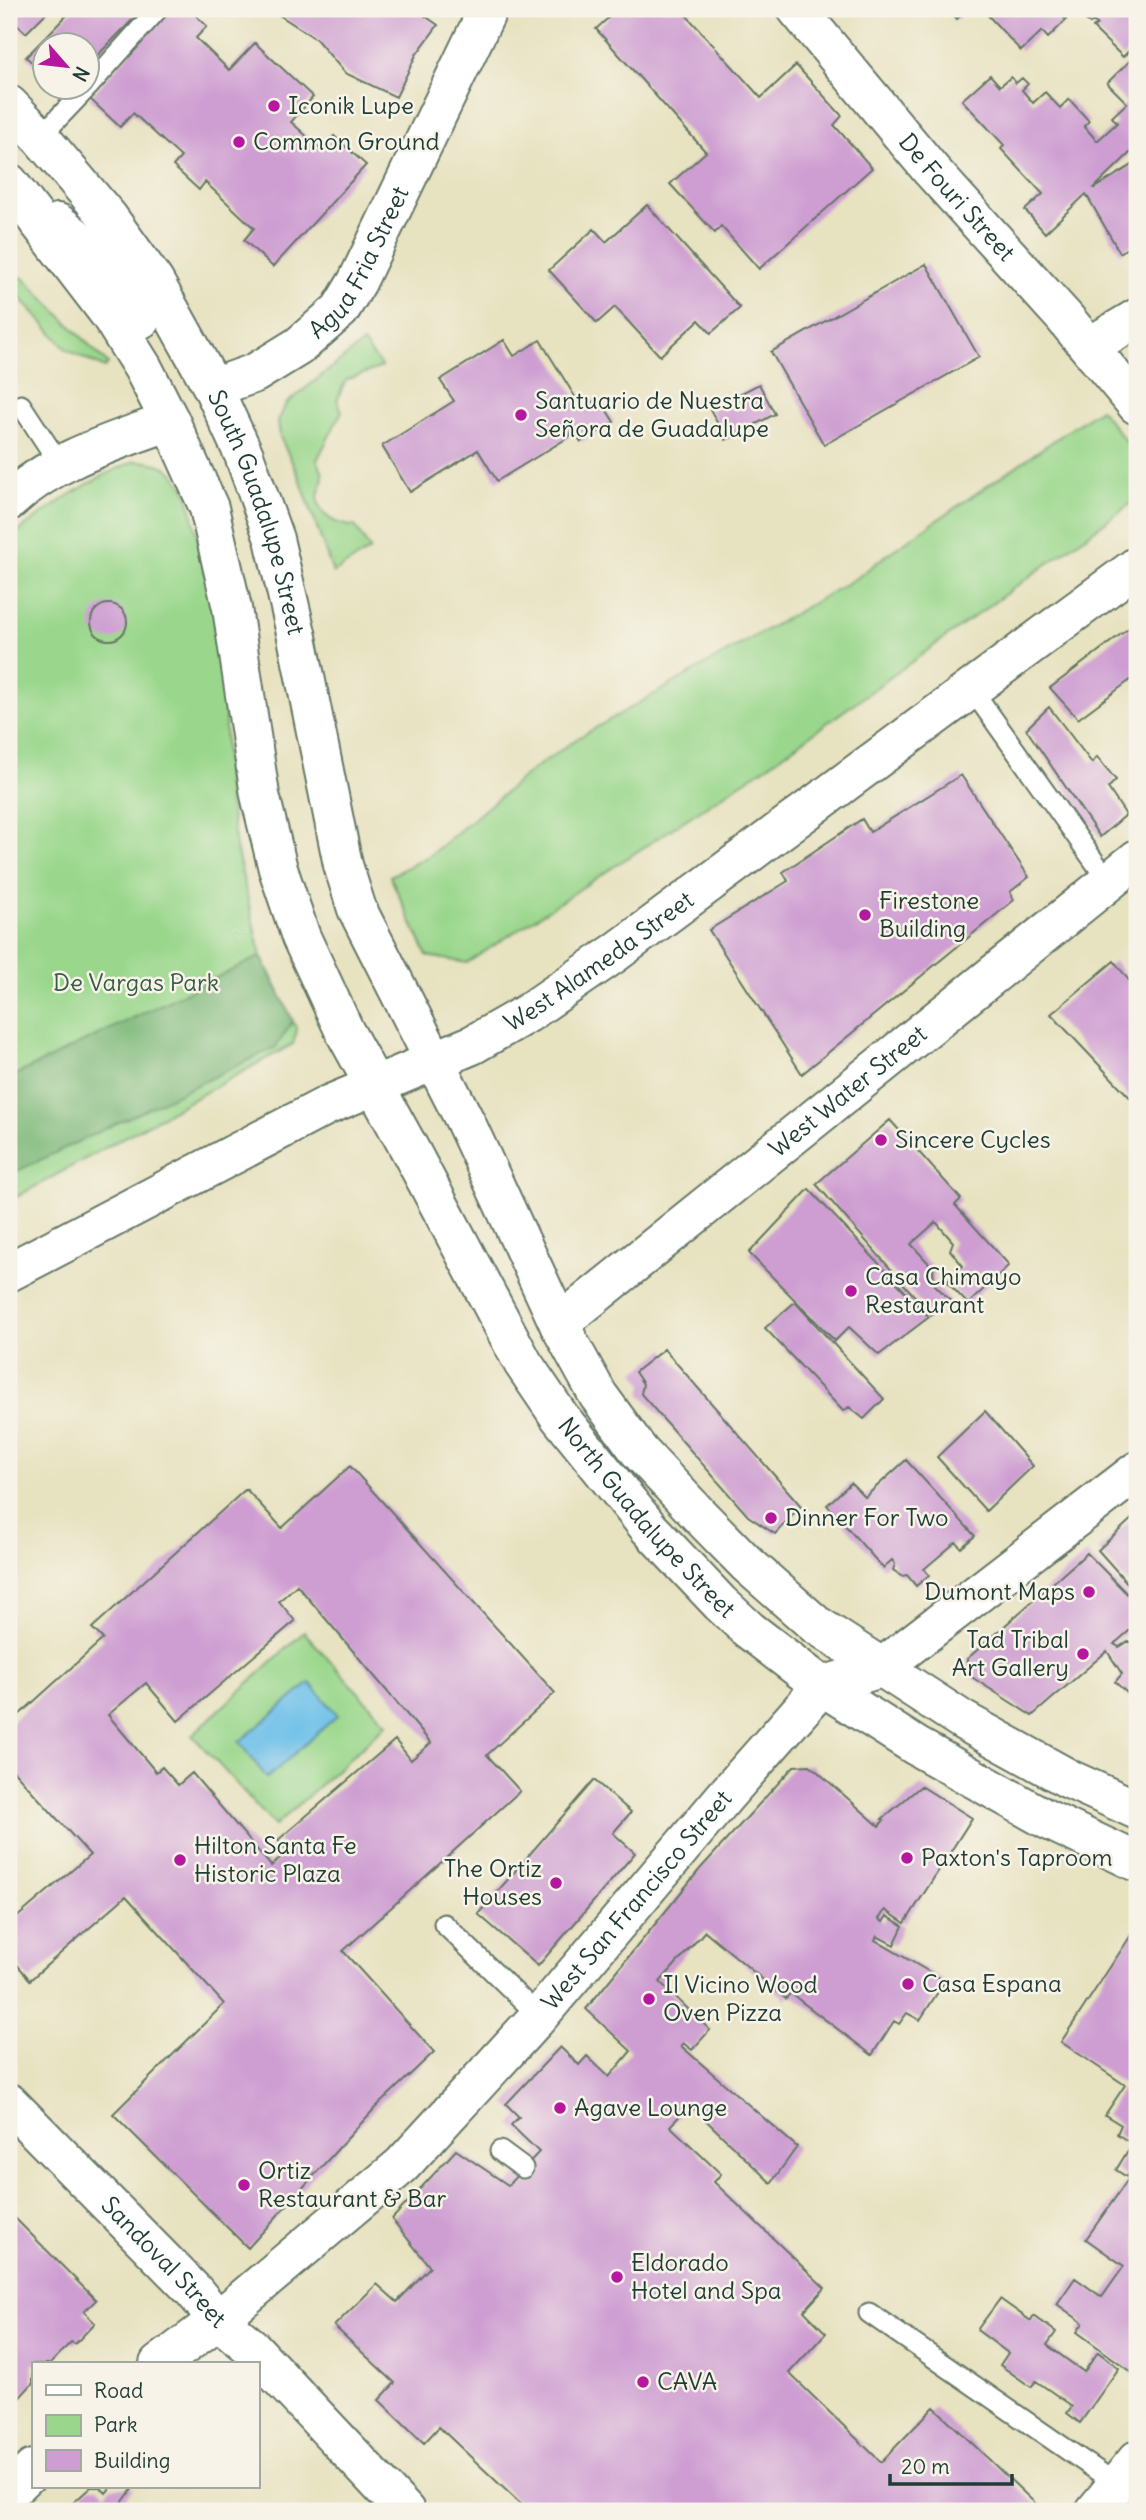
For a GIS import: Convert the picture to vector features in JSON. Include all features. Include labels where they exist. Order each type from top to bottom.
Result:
[{"type":"street","name":"Agua Fria Street","points":[[213,388],[255,373],[299,346],[340,310],[357,282],[488,9]]},
{"type":"street","name":"De Fouri Street","points":[[796,9],[931,170],[1090,346],[1129,395]]},
{"type":"street","name":"South Guadalupe Street","points":[[9,105],[108,216],[154,281],[213,388],[244,455],[274,539],[297,637],[343,865],[357,909],[389,974]]},
{"type":"street","name":"South Guadalupe Street","points":[[9,183],[110,315],[143,368],[209,508],[232,608],[260,796],[278,869],[300,937],[330,1004]]},
{"type":"street","points":[[9,183],[104,260],[181,384],[191,390],[213,388]]},
{"type":"street","points":[[1090,346],[1137,318]]},
{"type":"street","points":[[9,501],[18,492],[82,453],[170,421]]},
{"type":"street","name":"West Alameda Street","points":[[9,1272],[328,1105],[472,1045],[569,986],[1137,566]]},
{"type":"street","name":"West Water Street","points":[[559,1324],[1123,870]]},
{"type":"street","name":"North Guadalupe Street","points":[[389,974],[465,1121],[559,1324],[598,1395],[639,1451],[747,1564],[815,1624],[964,1721],[1057,1773],[1137,1810]]},
{"type":"street","name":"North Guadalupe Street","points":[[330,1004],[523,1363],[559,1416],[649,1528],[720,1603],[822,1686],[958,1770],[1046,1819],[1137,1862]]},
{"type":"street","points":[[822,1686],[881,1668],[1137,1471]]},
{"type":"street","name":"West San Francisco Street","points":[[162,2362],[218,2320],[402,2165],[539,2016],[822,1686]]},
{"type":"street","name":"Sandoval Street","points":[[9,2103],[193,2290],[218,2320],[251,2347],[405,2511]]},
{"type":"street","points":[[9,2492],[32,2470]]},
{"type":"lane","points":[[102,71],[158,9]]},
{"type":"lane","points":[[40,137],[73,102]]},
{"type":"lane","points":[[22,405],[61,466]]},
{"type":"lane","points":[[971,688],[1123,870]]},
{"type":"lane","points":[[444,1924],[539,2016]]},
{"type":"lane","points":[[500,2151],[523,2168]]},
{"type":"lane","points":[[869,2313],[1122,2488]]},
{"type":"green space","points":[[9,272],[25,279],[108,364],[105,368],[67,350],[9,285]]},
{"type":"green space","points":[[363,343],[382,367],[346,380],[337,400],[342,411],[317,460],[323,476],[318,498],[325,515],[336,522],[355,526],[370,550],[333,573],[300,479],[280,437],[278,421],[286,404]]},
{"type":"green space","points":[[1100,409],[1137,455],[1137,499],[769,765],[467,963],[427,956],[390,876],[429,856],[532,770],[578,738],[858,577]]},
{"type":"green space","name":"De Vargas Park","points":[[135,461],[168,468],[188,495],[224,654],[226,778],[236,848],[261,956],[297,1030],[293,1044],[9,1201],[9,539],[69,496]]},
{"type":"green space","points":[[261,956],[293,1021],[276,1047],[9,1175],[9,1078]]},
{"type":"green space","points":[[304,1632],[387,1724],[275,1826],[192,1735]]},
{"type":"water","points":[[310,1683],[338,1715],[267,1778],[239,1742]]},
{"type":"building","points":[[9,9],[50,9],[26,33],[9,17]]},
{"type":"building","points":[[73,9],[143,9],[102,51],[102,32],[50,32]]},
{"type":"building","name":"Common Ground","points":[[170,9],[189,9],[207,26],[196,38],[229,70],[255,43],[313,97],[291,122],[321,149],[334,136],[366,165],[273,267],[244,240],[254,228],[205,182],[199,190],[173,166],[181,157],[133,113],[120,127],[93,102],[102,102],[102,84]]},
{"type":"building","points":[[270,9],[415,9],[438,25],[416,55],[396,97],[345,73],[316,39]]},
{"type":"building","points":[[618,9],[694,9],[686,15],[761,98],[796,65],[842,116],[834,125],[872,168],[759,269],[721,226],[715,233],[670,184],[706,152],[596,29]]},
{"type":"building","points":[[948,9],[968,9],[957,19]]},
{"type":"building","points":[[982,9],[1057,9],[1066,20],[1048,38],[1042,31],[1021,51]]},
{"type":"building","points":[[1075,9],[1134,9],[1137,12],[1137,42],[1123,57],[1093,28],[1097,24],[1093,21],[1090,24]]},
{"type":"building","points":[[32,51],[32,62],[26,57]]},
{"type":"building","points":[[1132,59],[1137,65],[1137,154],[1133,150],[1093,189],[1137,162],[1137,241],[1120,253],[1086,194],[1045,233],[1025,210],[1043,194],[1001,149],[1004,145],[962,100],[990,75],[1000,86],[1011,77],[1016,83],[1022,78],[1028,84],[1022,90],[1033,103],[1045,92],[1060,108],[1069,99],[1089,121],[1084,126],[1097,141],[1117,123],[1112,117],[1127,103],[1107,83]]},
{"type":"building","points":[[647,205],[740,308],[711,333],[699,320],[660,356],[615,307],[597,323],[549,270],[594,229],[606,242]]},
{"type":"building","points":[[926,264],[979,357],[824,445],[771,352]]},
{"type":"building","name":"Santuario de Nuestra Señora de Guadalupe","points":[[504,340],[514,356],[540,340],[582,408],[599,398],[614,422],[581,442],[573,430],[569,437],[497,481],[478,450],[410,492],[382,446],[454,401],[440,380]]},
{"type":"building","points":[[759,384],[775,414],[726,440],[710,409]]},
{"type":"building","points":[[109,604],[122,609],[127,622],[122,635],[109,640],[96,635],[91,622],[96,609]]},
{"type":"building","points":[[1137,622],[1137,675],[1078,719],[1050,688]]},
{"type":"building","points":[[1049,707],[1092,763],[1097,757],[1116,780],[1108,788],[1126,815],[1100,837],[1026,729]]},
{"type":"building","name":"Firestone Building","points":[[961,775],[1029,877],[1010,892],[1014,900],[802,1074],[709,930],[788,881],[783,872],[862,819],[870,832]]},
{"type":"building","points":[[1114,961],[1137,991],[1137,1105],[1051,1014]]},
{"type":"building","points":[[890,1120],[961,1199],[955,1205],[1009,1265],[968,1304],[947,1282],[963,1266],[950,1250],[953,1242],[936,1222],[911,1244],[933,1268],[934,1284],[950,1300],[931,1315],[816,1184]]},
{"type":"building","points":[[809,1189],[929,1317],[879,1355],[849,1327],[835,1341],[749,1253]]},
{"type":"building","points":[[795,1302],[884,1399],[864,1419],[849,1407],[843,1411],[765,1328]]},
{"type":"building","points":[[664,1349],[801,1506],[775,1534],[748,1516],[641,1394],[643,1384],[635,1372]]},
{"type":"building","points":[[985,1411],[1033,1466],[986,1511],[937,1457]]},
{"type":"building","points":[[906,1460],[975,1536],[961,1548],[956,1542],[924,1569],[929,1575],[916,1586],[907,1575],[902,1576],[893,1570],[895,1564],[892,1560],[883,1568],[827,1505],[851,1483],[865,1497]]},
{"type":"building","name":"Hilton Santa Fe Historic Plaza","points":[[350,1466],[555,1693],[487,1755],[520,1791],[343,1951],[434,2052],[375,2108],[248,2248],[113,2114],[224,2004],[126,1896],[30,1980],[9,1955],[9,1924],[90,1855],[9,1766],[9,1724],[103,1639],[92,1628],[246,1489],[282,1528]],"holes":[[[297,1585],[431,1743],[411,1760],[395,1740],[278,1840],[288,1851],[271,1866],[192,1773],[178,1785],[162,1767],[156,1772],[108,1715],[146,1683],[178,1721],[295,1621],[279,1601]]]},
{"type":"building","points":[[1137,1514],[1137,1594],[1098,1550]]},
{"type":"building","points":[[1087,1553],[1137,1604],[1137,1624],[1114,1644],[1119,1647],[1129,1641],[1137,1646],[1137,1702],[1115,1682],[1122,1674],[1107,1651],[1032,1716],[967,1674],[967,1659]]},
{"type":"building","name":"Eldorado Hotel and Spa","points":[[810,1765],[879,1826],[884,1820],[882,1819],[921,1786],[972,1818],[905,1923],[885,1910],[879,1919],[883,1922],[887,1916],[903,1926],[894,1945],[877,1936],[875,1940],[945,1981],[920,2020],[907,2013],[899,2024],[894,2021],[872,2055],[790,1993],[786,1999],[705,1931],[660,1982],[710,2030],[692,2050],[683,2043],[681,2046],[797,2147],[771,2183],[690,2105],[670,2126],[721,2174],[714,2182],[825,2288],[804,2311],[826,2333],[789,2373],[881,2462],[934,2407],[1039,2507],[1035,2511],[528,2511],[439,2427],[424,2443],[379,2400],[395,2383],[334,2326],[377,2284],[397,2302],[430,2267],[392,2219],[456,2150],[508,2185],[539,2152],[511,2125],[519,2117],[506,2104],[560,2047],[579,2065],[587,2056],[609,2077],[631,2051],[586,2009],[700,1869],[794,1766]]},
{"type":"building","name":"The Ortiz Houses","points":[[594,1780],[631,1812],[613,1833],[635,1853],[538,1966],[478,1914]]},
{"type":"building","points":[[1137,1926],[1137,2161],[1127,2177],[1116,2170],[1132,2144],[1117,2134],[1121,2125],[1105,2115],[1125,2085],[1061,2042]]},
{"type":"building","points":[[1137,2167],[1137,2376],[1077,2332],[1083,2323],[1057,2304],[1075,2278],[1102,2297],[1124,2266],[1086,2239]]},
{"type":"building","points":[[9,2212],[96,2300],[84,2312],[95,2323],[75,2344],[71,2342],[52,2362],[32,2362],[32,2384],[9,2409]]},
{"type":"building","points":[[1000,2299],[1031,2321],[1034,2316],[1056,2332],[1047,2345],[1084,2372],[1098,2352],[1119,2368],[1080,2423],[1067,2413],[1072,2406],[1036,2381],[1031,2387],[1000,2365],[1008,2353],[977,2330]]},
{"type":"building","points":[[90,2488],[101,2488],[106,2493],[110,2488],[133,2488],[118,2508],[121,2511],[64,2511]]},
{"type":"place","name":"Iconik Lupe","points":[[274,106]]},
{"type":"place","name":"Common Ground","points":[[239,142]]},
{"type":"place","name":"Santuario de Nuestra Señora de Guadalupe","points":[[521,415]]},
{"type":"place","name":"Firestone Building","points":[[865,915]]},
{"type":"place","name":"Sincere Cycles","points":[[881,1140]]},
{"type":"place","name":"Casa Chimayo Restaurant","points":[[851,1291]]},
{"type":"place","name":"Dinner For Two","points":[[771,1518]]},
{"type":"place","name":"Dumont Maps","points":[[1089,1592]]},
{"type":"place","name":"Tad Tribal Art Gallery","points":[[1083,1654]]},
{"type":"place","name":"Paxton's Taproom","points":[[907,1858]]},
{"type":"place","name":"Hilton Santa Fe Historic Plaza","points":[[180,1860]]},
{"type":"place","name":"The Ortiz Houses","points":[[556,1883]]},
{"type":"place","name":"Casa Espana","points":[[908,1984]]},
{"type":"place","name":"Il Vicino Wood Oven Pizza","points":[[649,1999]]},
{"type":"place","name":"Agave Lounge","points":[[560,2108]]},
{"type":"place","name":"Ortiz Restaurant & Bar","points":[[244,2185]]},
{"type":"place","name":"Eldorado Hotel and Spa","points":[[617,2277]]},
{"type":"place","name":"CAVA","points":[[643,2382]]}]
